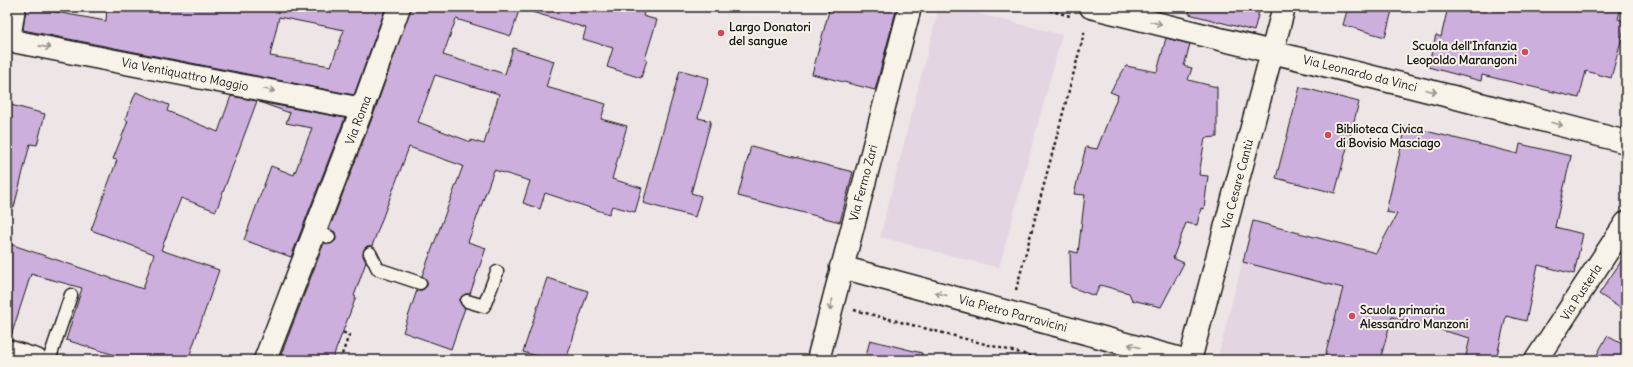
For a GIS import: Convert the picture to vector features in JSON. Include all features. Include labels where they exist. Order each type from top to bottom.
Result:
[{"type":"street","points":[[8,40],[14,7]]},
{"type":"street","name":"Via Roma","points":[[265,360],[322,234],[362,109],[399,7]]},
{"type":"street","name":"Via Fermo Zari","points":[[818,360],[910,7]]},
{"type":"street","name":"Via Cesare Cantù","points":[[1190,360],[1284,7]]},
{"type":"street","name":"Via Leonardo da Vinci","points":[[1088,10],[1272,51],[1626,142]]},
{"type":"street","name":"Via Ventiquattro Maggio","points":[[8,40],[362,109]]},
{"type":"street","name":"Via Pusterla","points":[[1536,360],[1626,223]]},
{"type":"street","name":"Via Pietro Parravicini","points":[[841,267],[1185,360]]},
{"type":"street","points":[[7,351],[36,360]]},
{"type":"lane","points":[[370,253],[378,269],[420,283]]},
{"type":"lane","points":[[467,301],[484,306],[497,272]]},
{"type":"lane","points":[[49,360],[72,294]]},
{"type":"path","points":[[1038,7],[1088,10]]},
{"type":"path","points":[[1015,293],[1085,28]]},
{"type":"path","points":[[832,304],[1047,360]]},
{"type":"path","points":[[340,360],[349,335],[342,332]]},
{"type":"shaded area","points":[[939,7],[953,7],[1062,35],[999,268],[880,237]]},
{"type":"shaded area","name":"Scuola primaria Alessandro Manzoni","points":[[1253,221],[1430,267],[1485,273],[1465,360],[1217,360]]},
{"type":"building","points":[[26,7],[50,7],[50,11],[106,21],[107,7],[386,7],[354,95],[23,30]],"holes":[[[279,17],[344,30],[331,66],[270,56]]]},
{"type":"building","points":[[411,7],[520,7],[511,36],[456,19],[443,55],[505,74],[513,48],[554,61],[546,87],[606,104],[601,119],[627,126],[612,179],[642,188],[635,212],[612,206],[609,214],[545,193],[540,209],[523,203],[530,181],[494,170],[468,242],[486,248],[470,294],[465,294],[460,299],[460,303],[465,308],[451,349],[403,332],[417,290],[422,290],[427,286],[427,281],[422,276],[463,166],[409,147],[372,246],[367,246],[364,249],[363,256],[366,262],[354,296],[356,297],[332,360],[279,360],[324,243],[331,244],[336,240],[335,232],[329,229],[374,113]],"holes":[[[435,75],[499,94],[484,144],[471,140],[471,142],[418,122]]]},
{"type":"building","points":[[533,7],[597,7],[616,13],[618,7],[646,7],[643,16],[657,20],[641,78],[607,67],[613,48],[583,39],[586,28],[532,12]]},
{"type":"building","points":[[830,7],[897,7],[875,90],[812,74]]},
{"type":"building","points":[[1190,7],[1260,7],[1254,31],[1189,14]]},
{"type":"building","points":[[1348,7],[1393,7],[1385,37],[1343,25]]},
{"type":"building","name":"Scuola dell'Infanzia Leopoldo Marangoni","points":[[1448,7],[1621,7],[1618,19],[1626,22],[1611,78],[1586,71],[1579,98],[1482,75],[1481,81],[1428,67],[1436,35],[1441,37]]},
{"type":"building","points":[[1166,38],[1190,44],[1184,66],[1192,68],[1188,80],[1217,87],[1217,137],[1205,138],[1199,175],[1208,176],[1204,209],[1201,208],[1197,225],[1186,223],[1173,258],[1184,263],[1161,307],[1132,300],[1129,293],[1100,285],[1095,296],[1071,287],[1070,251],[1078,253],[1085,195],[1074,194],[1086,147],[1097,149],[1118,95],[1110,92],[1126,66],[1157,72]]},
{"type":"building","points":[[680,70],[709,78],[698,118],[711,121],[691,193],[701,196],[695,217],[643,203]]},
{"type":"building","name":"Biblioteca Civica di Bovisio Masciago","points":[[1300,87],[1359,102],[1335,193],[1276,178]]},
{"type":"building","points":[[136,92],[169,105],[167,111],[218,132],[231,96],[257,101],[216,211],[181,198],[161,250],[219,270],[188,360],[131,360],[66,340],[82,288],[31,274],[11,336],[7,336],[7,243],[143,289],[154,254],[91,230],[117,160],[113,159],[128,121],[125,119]]},
{"type":"building","points":[[259,102],[345,118],[291,257],[244,240],[271,166],[294,175],[312,128],[286,123],[290,113]]},
{"type":"building","points":[[7,104],[45,114],[37,145],[30,144],[14,207],[7,206]]},
{"type":"building","points":[[1406,126],[1518,154],[1520,144],[1571,156],[1555,227],[1583,234],[1574,274],[1538,265],[1526,321],[1506,316],[1496,360],[1465,360],[1470,338],[1392,317],[1380,360],[1324,360],[1343,288],[1243,262],[1253,221],[1376,253],[1397,214],[1386,212]]},
{"type":"building","points":[[751,146],[853,172],[840,222],[738,196]]},
{"type":"building","points":[[1626,254],[1626,312],[1599,294]]},
{"type":"building","points":[[547,278],[588,291],[566,360],[550,360],[523,352]]},
{"type":"building","points":[[1607,336],[1626,346],[1626,360],[1594,360]]},
{"type":"building","points":[[870,340],[922,353],[921,360],[865,360]]},
{"type":"place","name":"Largo Donatori del sangue","points":[[721,33]]},
{"type":"place","name":"Scuola dell'Infanzia Leopoldo Marangoni","points":[[1525,52]]},
{"type":"place","name":"Biblioteca Civica di Bovisio Masciago","points":[[1328,135]]},
{"type":"place","name":"Scuola primaria Alessandro Manzoni","points":[[1352,316]]}]
